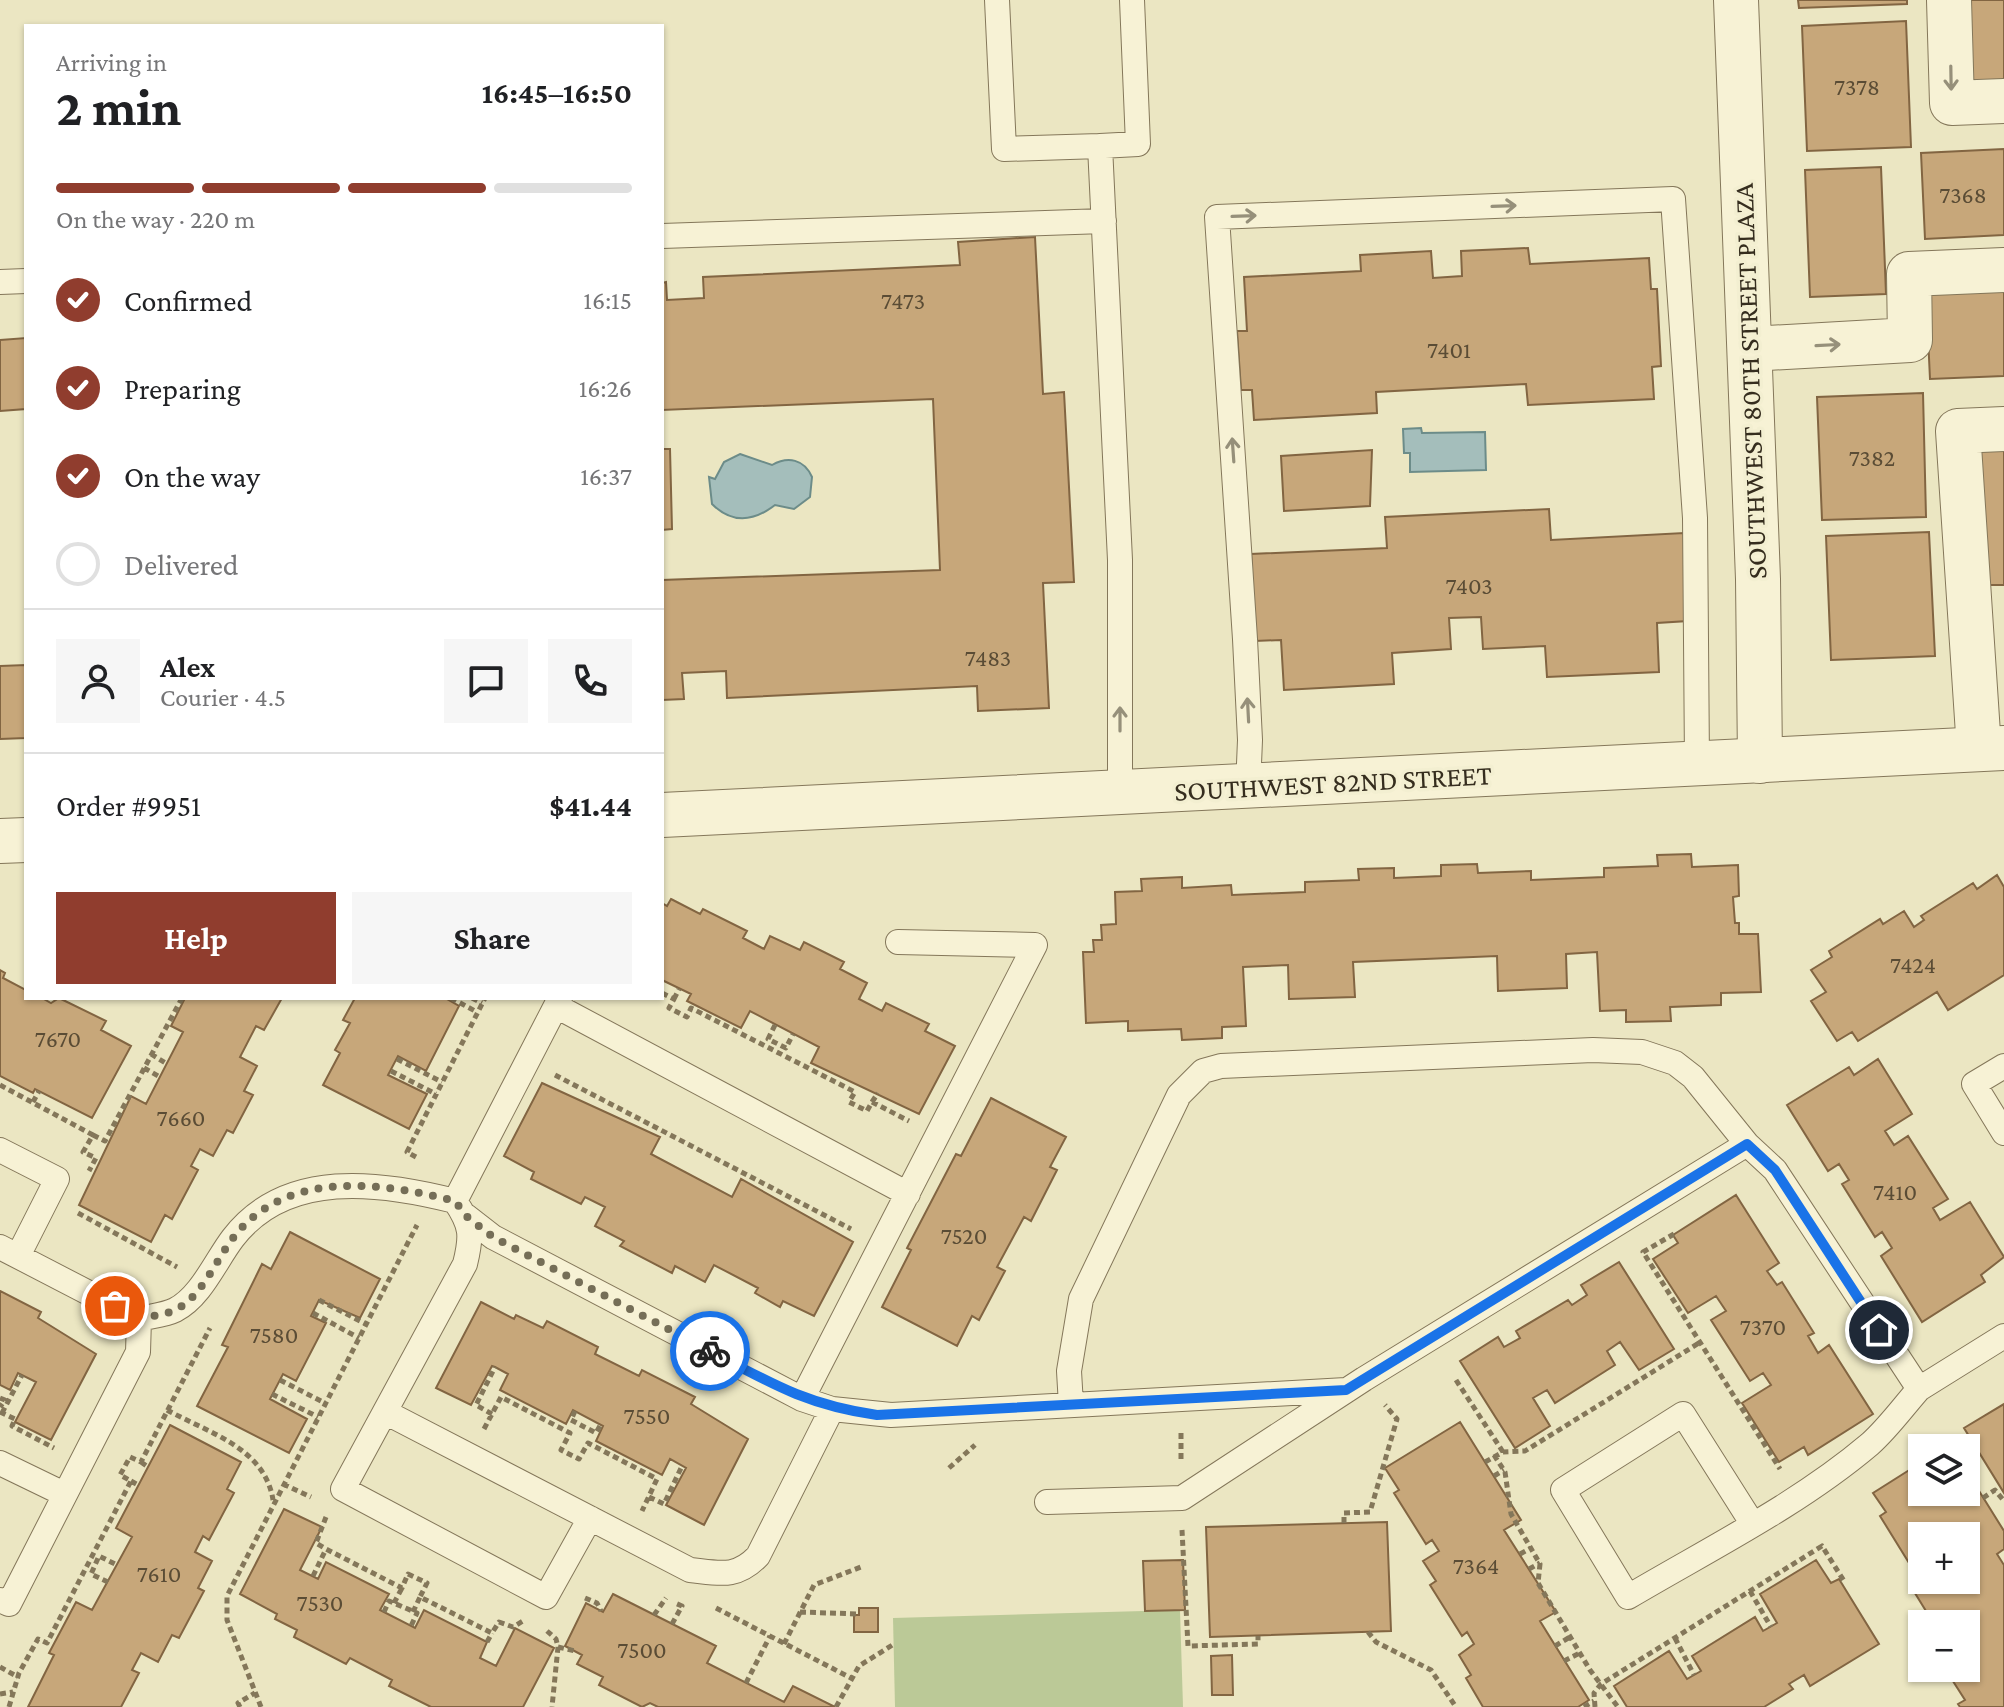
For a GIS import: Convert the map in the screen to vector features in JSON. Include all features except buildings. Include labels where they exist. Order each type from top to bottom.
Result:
[{"type":"street","name":"SOUTHWEST 80TH STREET PLAZA","points":[[1736,0],[1750,349],[1760,761]]},
{"type":"street","points":[[1949,0],[1952,103],[2004,101]]},
{"type":"street","points":[[1750,349],[1910,340],[1909,274],[2004,270]]},
{"type":"street","points":[[1991,749],[1958,431],[2004,429]]},
{"type":"street","name":"SOUTHWEST 82ND STREET","points":[[664,815],[1991,749]]},
{"type":"street","points":[[0,841],[24,840]]},
{"type":"lane","points":[[997,0],[1004,149],[1138,144],[1132,0]]},
{"type":"lane","points":[[1100,146],[1120,644],[1120,794]]},
{"type":"lane","points":[[1248,788],[1250,740],[1245,639],[1217,217],[1673,199],[1695,518],[1697,763]]},
{"type":"lane","points":[[664,236],[1104,221]]},
{"type":"lane","points":[[0,282],[24,281]]},
{"type":"lane","points":[[802,1399],[1035,945],[898,942]]},
{"type":"lane","points":[[590,1518],[546,1597],[343,1489],[465,1264],[472,1237],[460,1208],[558,1002],[908,1194]]},
{"type":"lane","points":[[1071,1405],[1069,1371],[1081,1299],[1179,1095],[1203,1071],[1221,1066],[1593,1050],[1642,1052],[1675,1063],[1693,1077],[1747,1144],[1775,1170],[1919,1389]]},
{"type":"lane","points":[[2004,1066],[1974,1084],[2004,1133]]},
{"type":"lane","points":[[1047,1502],[1182,1498],[1346,1390],[1747,1144]]},
{"type":"lane","points":[[0,1150],[57,1179],[9,1251],[139,1319],[177,1309],[202,1284],[234,1236],[270,1203],[293,1192],[324,1187],[376,1187],[460,1208],[493,1237],[802,1399],[832,1409],[891,1415],[1346,1390]]},
{"type":"lane","points":[[0,1600],[9,1604],[138,1352],[139,1319]]},
{"type":"lane","points":[[1752,1523],[1683,1414],[1563,1490],[1628,1597],[1752,1523],[1822,1480],[1873,1442],[1919,1389],[2004,1336]]},
{"type":"lane","points":[[385,1412],[690,1570],[721,1574],[745,1570],[758,1556],[832,1409]]},
{"type":"lane","points":[[0,1463],[64,1494]]},
{"type":"path","points":[[679,989],[669,1008],[687,1017],[692,1006],[856,1090],[849,1102],[867,1111],[878,1093]]},
{"type":"path","points":[[664,994],[674,999]]},
{"type":"path","points":[[93,1135],[106,1142],[181,1000]]},
{"type":"path","points":[[455,1000],[477,1012]]},
{"type":"path","points":[[429,1164],[407,1152],[483,1001]]},
{"type":"path","points":[[775,1025],[768,1039],[786,1048],[793,1034]]},
{"type":"path","points":[[773,1050],[777,1043]]},
{"type":"path","points":[[151,1054],[167,1064]]},
{"type":"path","points":[[397,1059],[442,1082]]},
{"type":"path","points":[[144,1068],[160,1077]]},
{"type":"path","points":[[391,1071],[436,1094]]},
{"type":"path","points":[[547,1071],[861,1235]]},
{"type":"path","points":[[33,1102],[39,1091]]},
{"type":"path","points":[[872,1102],[918,1125]]},
{"type":"path","points":[[261,1707],[227,1620],[225,1605],[232,1583],[422,1217]]},
{"type":"path","points":[[1674,1234],[1643,1252],[1781,1471],[1794,1462]]},
{"type":"path","points":[[319,1300],[366,1324]]},
{"type":"path","points":[[313,1313],[359,1338]]},
{"type":"path","points":[[141,1462],[215,1318]]},
{"type":"path","points":[[1485,1462],[1503,1452],[1525,1451],[1699,1343]]},
{"type":"path","points":[[492,1414],[476,1405],[495,1367]]},
{"type":"path","points":[[1,1411],[22,1375]]},
{"type":"path","points":[[280,1380],[325,1403]]},
{"type":"path","points":[[1456,1380],[1503,1452]]},
{"type":"path","points":[[272,1394],[318,1417]]},
{"type":"path","points":[[481,1435],[501,1397],[570,1433]]},
{"type":"path","points":[[0,1398],[5,1400],[1,1411]]},
{"type":"path","points":[[167,1410],[257,1461],[269,1480],[274,1502]]},
{"type":"path","points":[[1,1411],[15,1419],[12,1426],[55,1448]]},
{"type":"path","points":[[575,1411],[571,1420],[593,1432]]},
{"type":"path","points":[[1344,1523],[1344,1513],[1370,1512],[1397,1419]]},
{"type":"path","points":[[575,1422],[561,1450],[579,1459],[593,1432],[596,1433],[601,1424]]},
{"type":"path","points":[[588,1443],[657,1479],[639,1519]]},
{"type":"path","points":[[1494,1455],[1504,1470],[1511,1514],[1540,1563],[1538,1583],[1580,1653],[1618,1707]]},
{"type":"path","points":[[138,1485],[120,1475],[130,1457],[148,1467]]},
{"type":"path","points":[[649,1497],[664,1504],[682,1466]]},
{"type":"path","points":[[1494,1476],[1504,1470]]},
{"type":"path","points":[[9,1707],[18,1677],[38,1639],[47,1643],[92,1562],[131,1481]]},
{"type":"path","points":[[283,1484],[321,1504]]},
{"type":"path","points":[[1983,1498],[1995,1490],[2004,1501]]},
{"type":"path","points":[[325,1511],[326,1522],[316,1543],[402,1588]]},
{"type":"path","points":[[1182,1521],[1185,1646],[1258,1644],[1258,1636]]},
{"type":"path","points":[[1584,1707],[1594,1704],[1596,1689],[1601,1684],[1822,1546],[1844,1581],[1842,1583]]},
{"type":"path","points":[[1520,1554],[1531,1548]]},
{"type":"path","points":[[313,1576],[326,1549]]},
{"type":"path","points":[[108,1582],[91,1574],[92,1562],[99,1556],[117,1565]]},
{"type":"path","points":[[1529,1569],[1540,1563]]},
{"type":"path","points":[[784,1644],[818,1582],[861,1567]]},
{"type":"path","points":[[394,1603],[408,1574],[427,1583],[413,1612]]},
{"type":"path","points":[[1750,1591],[1771,1627]]},
{"type":"path","points":[[580,1592],[576,1600],[591,1599],[601,1611]]},
{"type":"path","points":[[420,1597],[492,1633]]},
{"type":"path","points":[[654,1615],[664,1597],[682,1606],[672,1624]]},
{"type":"path","points":[[384,1612],[389,1601],[417,1613],[411,1626]]},
{"type":"path","points":[[705,1602],[851,1678]]},
{"type":"path","points":[[800,1612],[859,1614]]},
{"type":"path","points":[[487,1642],[499,1622],[513,1627],[528,1621]]},
{"type":"path","points":[[538,1626],[556,1639]]},
{"type":"path","points":[[552,1707],[558,1647],[556,1639],[560,1630]]},
{"type":"path","points":[[1368,1632],[1376,1642],[1431,1670],[1456,1707]]},
{"type":"path","points":[[746,1683],[770,1636]]},
{"type":"path","points":[[1555,1646],[1570,1637]]},
{"type":"path","points":[[1675,1638],[1694,1675]]},
{"type":"path","points":[[836,1707],[851,1678],[872,1655],[894,1644]]},
{"type":"path","points":[[558,1647],[575,1651]]},
{"type":"path","points":[[1564,1661],[1580,1653]]},
{"type":"path","points":[[0,1667],[18,1677]]},
{"type":"path","points":[[0,1694],[13,1692]]},
{"type":"path","points":[[240,1707],[238,1703],[255,1693]]},
{"type":"green space","points":[[1180,1610],[1183,1707],[895,1707],[893,1618]]},
{"type":"water","points":[[1421,428],[1422,433],[1485,432],[1486,470],[1410,472],[1410,453],[1404,453],[1403,429]]},
{"type":"water","points":[[740,454],[772,465],[790,460],[805,466],[812,477],[810,497],[794,509],[775,505],[751,517],[727,515],[712,504],[709,477],[715,479],[724,462]]},
{"type":"way so far","points":[[115,1306],[139,1319],[177,1309],[202,1284],[234,1236],[270,1203],[293,1192],[324,1187],[376,1187],[418,1192],[455,1201],[466,1216],[493,1237],[710,1351]]},
{"type":"route","points":[[710,1351],[802,1399],[832,1409],[877,1415],[1346,1390],[1747,1144],[1775,1170],[1879,1330]]}]
